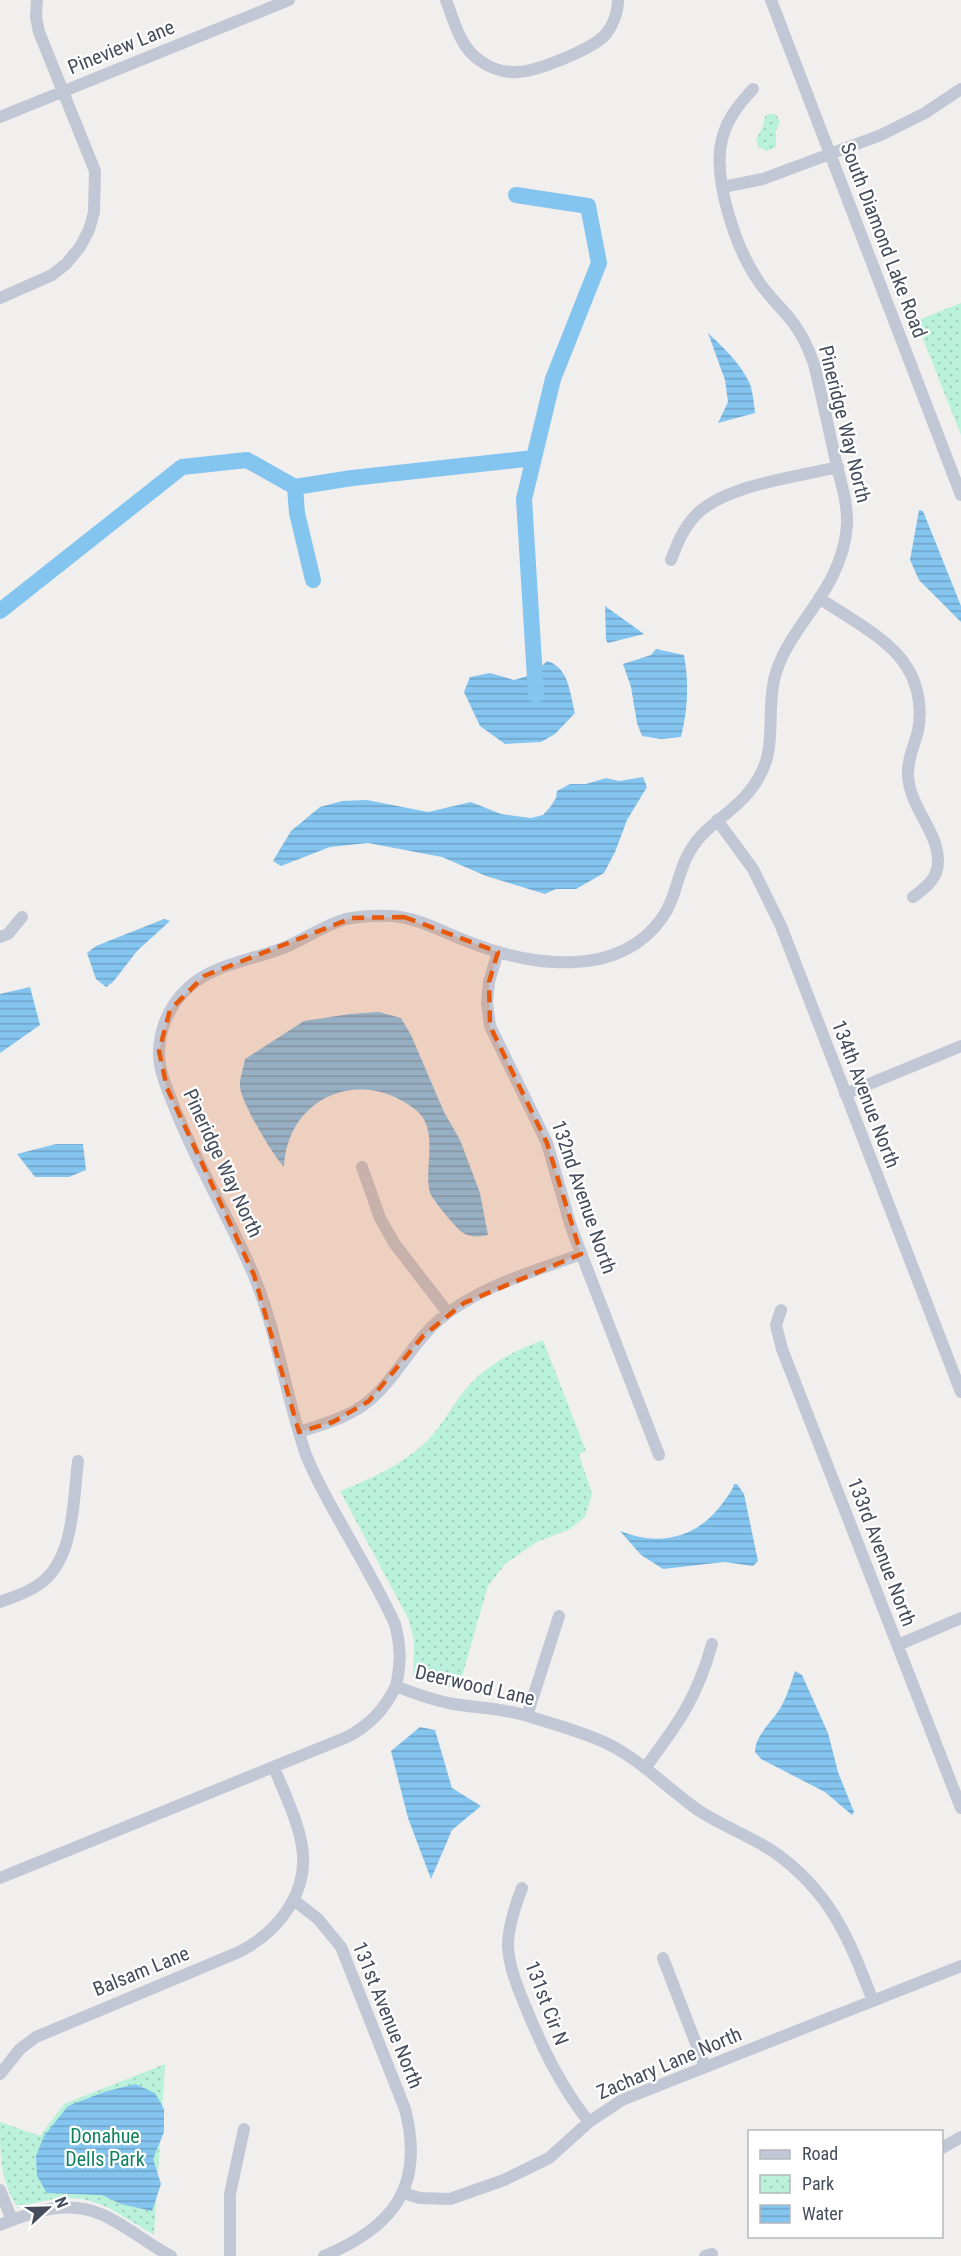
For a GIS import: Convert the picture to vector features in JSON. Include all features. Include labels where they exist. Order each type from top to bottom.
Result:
[{"type":"street","points":[[0,298],[52,275],[66,264],[84,238],[94,212],[95,171],[39,32],[36,17],[37,0]]},
{"type":"street","name":"Pineview Lane","points":[[0,117],[289,0]]},
{"type":"street","points":[[446,0],[468,50],[491,67],[519,72],[562,58],[595,43],[614,21],[618,0]]},
{"type":"street","name":"South Diamond Lake Road","points":[[771,0],[961,495]]},
{"type":"street","name":"Pineridge Way North","points":[[396,1686],[400,1665],[400,1645],[395,1624],[318,1482],[299,1432],[254,1275],[202,1172],[167,1088],[160,1065],[159,1051],[165,1023],[179,998],[204,976],[273,952],[324,927],[371,915],[404,917],[423,922],[498,952],[528,958],[590,962],[609,957],[628,949],[660,922],[673,901],[686,858],[705,830],[748,793],[759,777],[771,741],[771,703],[780,660],[790,640],[832,577],[843,548],[848,523],[845,499],[816,373],[808,348],[794,324],[772,299],[747,262],[732,228],[723,187],[719,157],[724,133],[731,116],[753,89]]},
{"type":"street","points":[[723,187],[763,179],[904,125],[961,89]]},
{"type":"street","points":[[671,560],[686,527],[711,502],[740,490],[837,467]]},
{"type":"street","points":[[819,598],[889,646],[908,669],[915,684],[920,713],[918,730],[909,757],[909,782],[915,804],[937,849],[938,863],[935,876],[930,884],[913,897]]},
{"type":"street","name":"134th Avenue North","points":[[717,820],[737,844],[766,893],[961,1392]]},
{"type":"street","points":[[0,938],[8,934],[22,917]]},
{"type":"street","name":"132nd Avenue North","points":[[498,952],[489,982],[487,1003],[490,1026],[547,1143],[571,1227],[659,1455]]},
{"type":"street","points":[[845,1094],[961,1046]]},
{"type":"street","points":[[362,1167],[380,1218],[394,1243],[448,1313]]},
{"type":"street","points":[[299,1432],[333,1422],[369,1401],[423,1336],[448,1313],[485,1291],[581,1254]]},
{"type":"street","name":"133rd Avenue North","points":[[781,1310],[776,1325],[782,1349],[898,1645],[956,1783],[961,1808]]},
{"type":"street","points":[[0,1602],[39,1585],[60,1561],[67,1545],[78,1461]]},
{"type":"street","points":[[527,1716],[559,1616]]},
{"type":"street","points":[[898,1645],[961,1618]]},
{"type":"street","points":[[645,1768],[671,1734],[693,1699],[712,1644]]},
{"type":"street","name":"Deerwood Lane","points":[[0,1878],[359,1731],[380,1713],[396,1686],[423,1697],[448,1703],[490,1707],[527,1716],[610,1745],[645,1768],[698,1809],[773,1852],[800,1873],[837,1918],[873,2001]]},
{"type":"street","points":[[274,1767],[297,1824],[302,1843],[301,1881],[295,1901]]},
{"type":"street","name":"131st Cir N","points":[[522,1888],[515,1906],[508,1945],[513,1973],[550,2063],[561,2084],[589,2122]]},
{"type":"street","name":"Balsam Lane","points":[[0,2074],[20,2049],[36,2037],[256,1944],[271,1932],[295,1901]]},
{"type":"street","name":"131st Avenue North","points":[[295,1901],[318,1918],[341,1947],[405,2109],[411,2130],[412,2151],[410,2172],[403,2193]]},
{"type":"street","points":[[663,1958],[705,2067]]},
{"type":"street","name":"Zachary Lane North","points":[[403,2193],[436,2200],[466,2195],[549,2158],[589,2122],[622,2100],[961,1966]]},
{"type":"street","points":[[230,2256],[230,2194],[244,2128]]},
{"type":"street","points":[[943,2147],[961,2137]]},
{"type":"street","points":[[0,2190],[6,2222],[48,2208],[87,2209],[103,2215],[171,2256]]},
{"type":"street","points":[[324,2256],[360,2239],[377,2226],[392,2211],[403,2193]]},
{"type":"highlighted area","points":[[404,917],[498,952],[489,982],[490,1026],[547,1143],[581,1254],[464,1303],[423,1336],[369,1401],[333,1422],[299,1432],[254,1275],[167,1088],[159,1051],[170,1010],[204,976],[352,918]]},
{"type":"green space","points":[[776,114],[780,123],[776,130],[776,147],[766,151],[758,146],[756,140],[765,116]]},
{"type":"green space","points":[[961,303],[961,435],[916,321]]},
{"type":"green space","points":[[543,1340],[586,1451],[579,1454],[592,1494],[585,1517],[570,1529],[537,1542],[506,1563],[488,1586],[458,1690],[413,1677],[414,1641],[409,1620],[340,1491],[375,1476],[417,1450],[432,1435],[461,1395],[483,1372],[511,1354]]},
{"type":"green space","name":"Donahue Dells Park","points":[[165,2064],[154,2235],[104,2206],[75,2198],[40,2202],[18,2208],[4,2178],[0,2122],[40,2136],[64,2104]]},
{"type":"water","points":[[708,333],[742,370],[750,384],[755,413],[718,423],[728,402],[725,380]]},
{"type":"water","points":[[919,510],[923,511],[961,606],[961,622],[919,580],[910,560]]},
{"type":"water","points":[[605,606],[644,634],[608,643]]},
{"type":"water","points":[[656,649],[684,655],[687,696],[681,737],[661,739],[642,736],[637,723],[631,687],[623,664],[651,655]]},
{"type":"water","points":[[547,661],[554,664],[564,675],[575,713],[555,734],[541,742],[505,744],[480,726],[464,692],[470,677],[490,673],[514,680],[534,674]]},
{"type":"water","points":[[643,777],[647,787],[627,820],[604,873],[576,889],[556,889],[545,894],[486,876],[442,857],[368,843],[330,847],[281,866],[273,861],[291,831],[320,807],[342,801],[367,800],[428,812],[471,802],[501,814],[531,818],[543,815],[556,798],[557,791],[570,784],[586,784],[606,778],[619,781]]},
{"type":"water","points":[[164,919],[170,921],[137,951],[113,982],[106,987],[96,979],[87,953],[96,946]]},
{"type":"water","points":[[30,987],[40,1025],[0,1053],[0,994]]},
{"type":"water","points":[[379,1012],[401,1018],[411,1035],[444,1112],[460,1140],[480,1193],[488,1235],[478,1237],[465,1234],[439,1207],[430,1193],[428,1183],[429,1138],[423,1118],[416,1110],[395,1097],[373,1090],[351,1090],[331,1095],[313,1106],[298,1122],[288,1142],[284,1167],[252,1116],[240,1087],[245,1059],[304,1021]]},
{"type":"water","points":[[56,1144],[83,1144],[86,1170],[69,1177],[35,1177],[17,1154]]},
{"type":"water","points":[[734,1484],[737,1484],[744,1494],[758,1561],[753,1566],[724,1562],[663,1569],[641,1555],[620,1531],[649,1538],[663,1538],[689,1532],[712,1516],[729,1495]]},
{"type":"water","points":[[795,1671],[802,1675],[828,1733],[838,1772],[854,1812],[852,1815],[825,1792],[761,1759],[755,1752],[761,1734],[783,1703]]},
{"type":"water","points":[[420,1727],[435,1730],[452,1788],[481,1806],[452,1830],[431,1879],[408,1818],[391,1751]]},
{"type":"water","name":"Donahue Dells Park","points":[[135,2084],[155,2093],[164,2109],[164,2132],[153,2159],[161,2184],[152,2211],[121,2204],[102,2195],[47,2193],[37,2176],[36,2156],[44,2136],[68,2106],[104,2092]]},
{"type":"waterway","points":[[516,195],[588,206],[599,263],[553,379],[524,499],[536,695]]},
{"type":"waterway","points":[[0,611],[182,467],[247,460],[295,487],[352,478],[534,458]]},
{"type":"waterway","points":[[295,487],[297,513],[313,580]]}]
